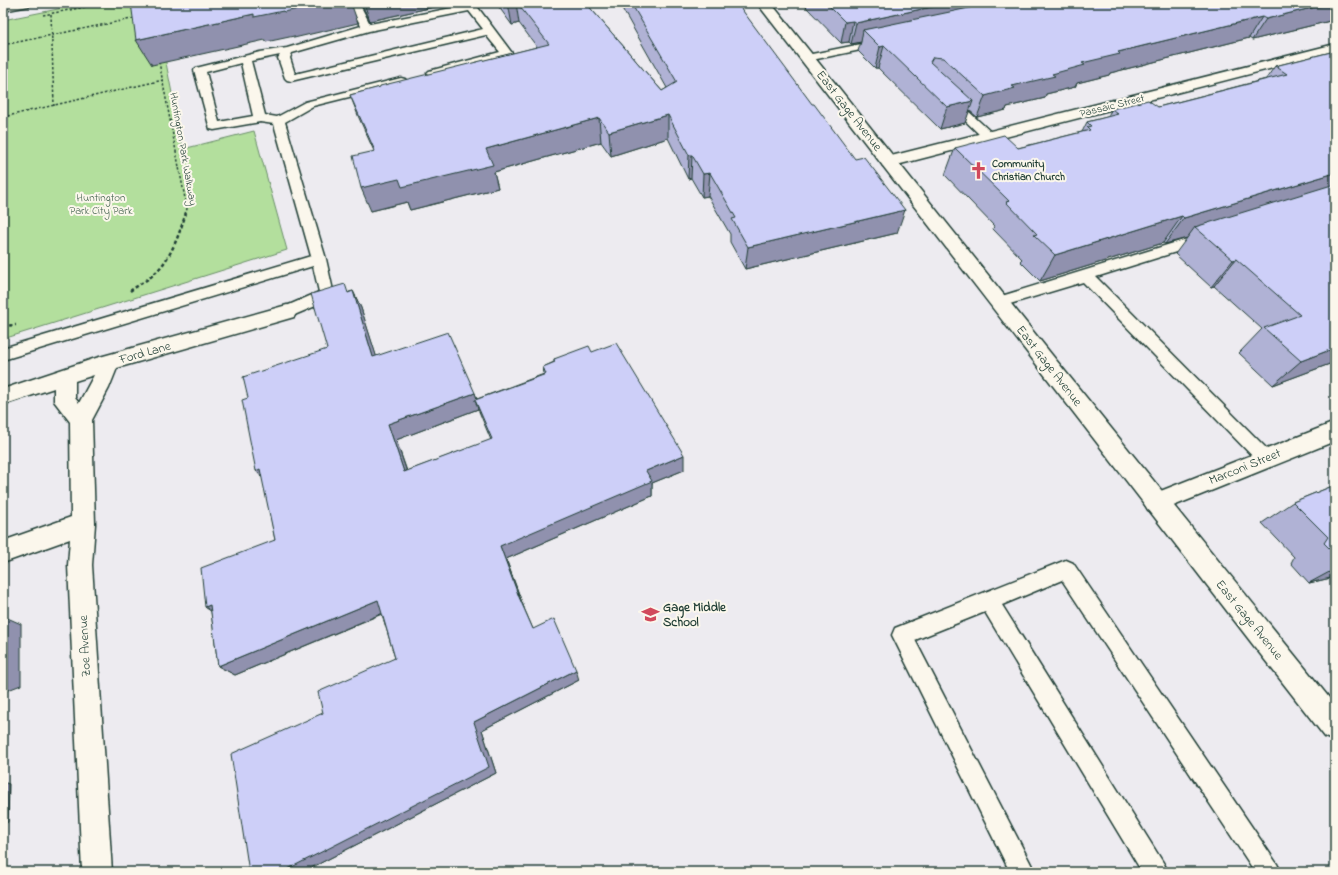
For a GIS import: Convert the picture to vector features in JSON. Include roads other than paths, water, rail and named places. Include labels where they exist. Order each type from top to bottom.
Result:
[{"type":"street","points":[[3,7],[24,3]]},
{"type":"street","name":"East Gage Avenue","points":[[764,3],[1000,302],[1156,503],[1335,727]]},
{"type":"street","name":"Passaic Street","points":[[889,162],[1335,48]]},
{"type":"street","name":"Ford Lane","points":[[3,397],[109,363],[287,312]]},
{"type":"street","name":"Zoe Avenue","points":[[97,872],[80,565],[83,524],[81,420],[109,363]]},
{"type":"street","points":[[64,377],[65,401],[81,420]]},
{"type":"street","name":"Marconi Street","points":[[1156,503],[1335,431]]},
{"type":"street","points":[[3,552],[83,524]]},
{"type":"lane","points":[[354,3],[367,28]]},
{"type":"lane","points":[[409,79],[309,104],[279,121],[260,118],[214,126],[200,70],[244,59],[288,51],[367,28],[472,7],[507,53],[425,75]]},
{"type":"lane","points":[[288,51],[284,58],[291,78],[489,31]]},
{"type":"lane","points":[[807,58],[891,40]]},
{"type":"lane","points":[[244,59],[260,118]]},
{"type":"lane","points":[[941,91],[989,137]]},
{"type":"lane","points":[[279,121],[327,295],[287,312]]},
{"type":"lane","points":[[1000,302],[1214,236]]},
{"type":"lane","points":[[3,354],[318,259]]},
{"type":"lane","points":[[1085,275],[1266,459]]},
{"type":"lane","points":[[1023,872],[902,635],[1066,569],[1270,872]]},
{"type":"lane","points":[[989,601],[1156,872]]},
{"type":"place","name":"Community Christian Church","points":[[979,170]]},
{"type":"place","name":"Gage Middle School","points":[[650,614]]},
{"type":"park label","name":"Huntington Park City Park","points":[[101,204]]}]
